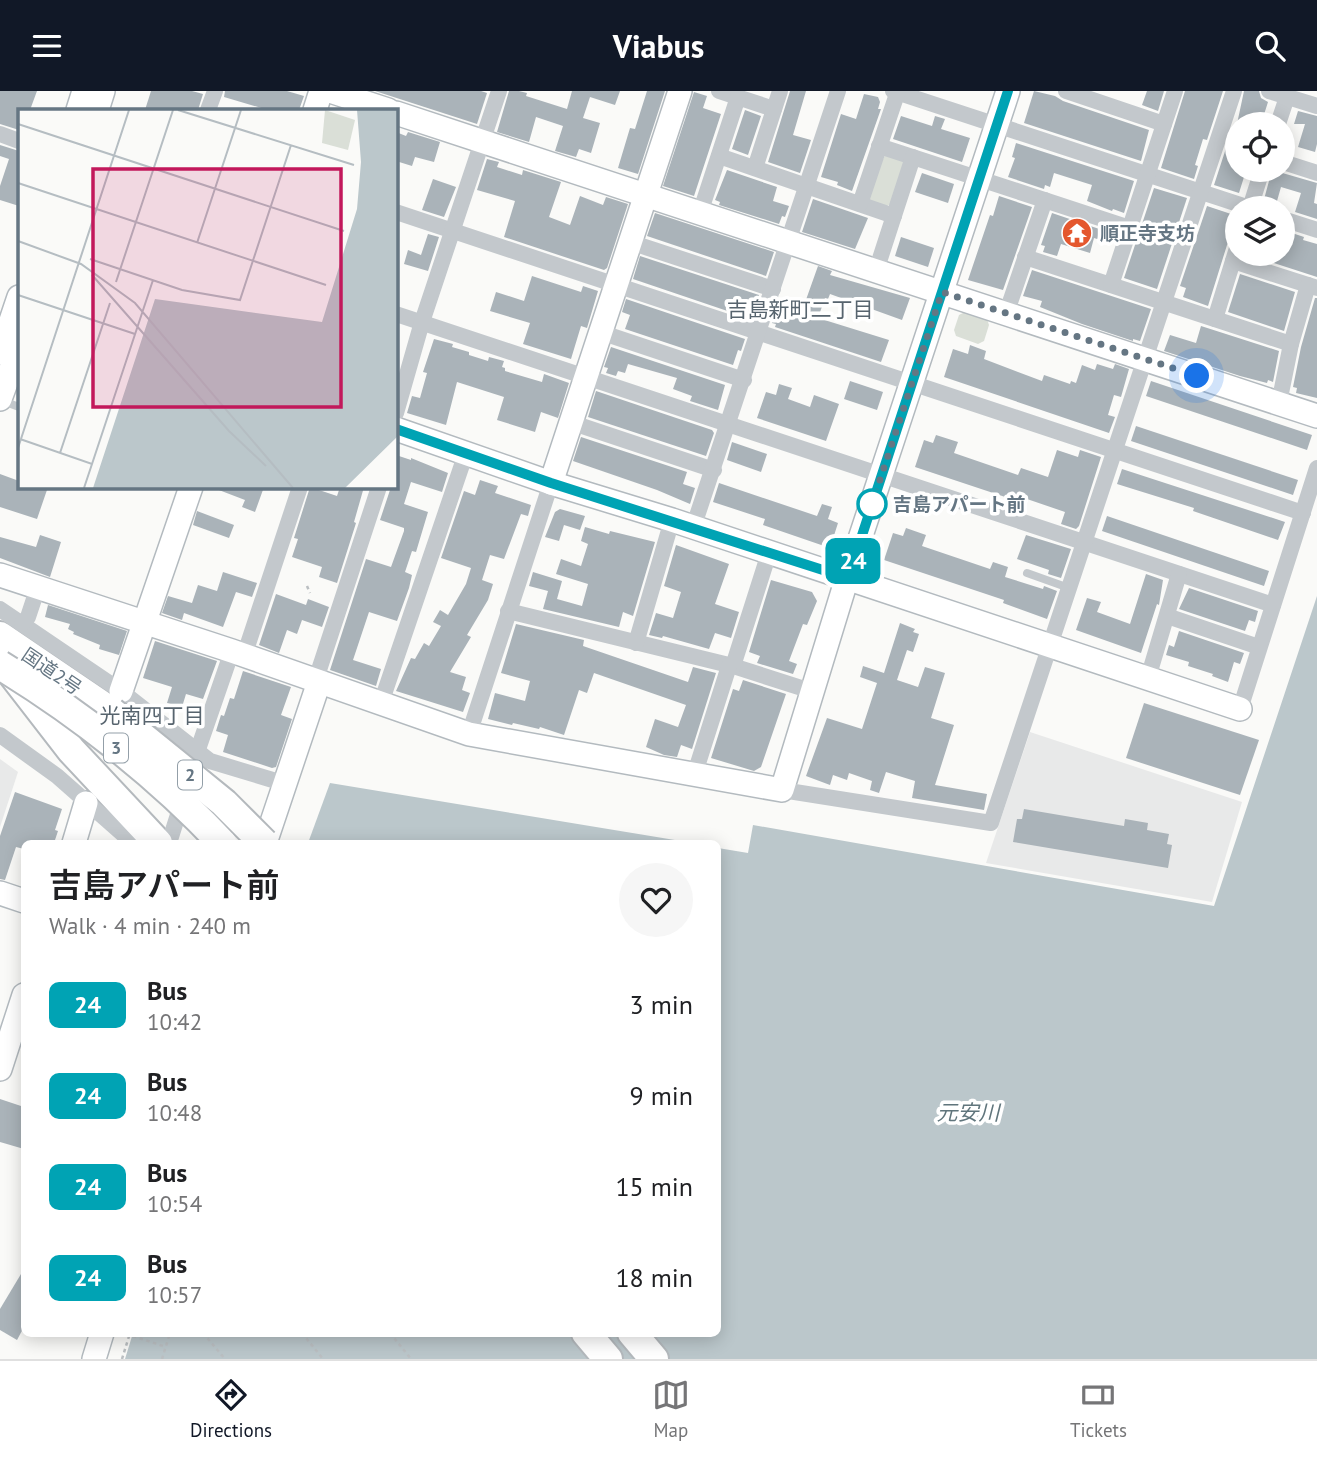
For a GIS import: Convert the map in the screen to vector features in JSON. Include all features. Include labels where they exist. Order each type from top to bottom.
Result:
[{"type":"highway","name":"国道2号","points":[[6,620],[117,702],[262,840]]},
{"type":"highway","name":"国道2号","points":[[0,662],[71,750],[155,840]]},
{"type":"highway","name":"3","points":[[0,662],[97,732],[158,783],[219,840]]},
{"type":"highway","points":[[589,1337],[608,1359]]},
{"type":"highway","points":[[635,1337],[654,1359]]},
{"type":"highway","points":[[656,1337],[675,1359]]},
{"type":"street","points":[[78,109],[84,91]]},
{"type":"street","points":[[97,109],[103,91]]},
{"type":"street","points":[[208,109],[215,91]]},
{"type":"street","points":[[315,109],[321,91]]},
{"type":"street","points":[[330,91],[385,109]]},
{"type":"street","points":[[397,423],[422,322],[499,91]]},
{"type":"street","points":[[469,734],[680,91]]},
{"type":"street","points":[[719,91],[774,109]]},
{"type":"street","points":[[755,168],[780,91]]},
{"type":"street","points":[[636,643],[683,524],[714,470],[838,91]]},
{"type":"street","points":[[782,790],[811,691],[1008,91]]},
{"type":"street","points":[[1111,285],[1175,91]]},
{"type":"street","points":[[0,575],[238,653],[469,734],[694,776],[991,823],[1234,91]]},
{"type":"street","points":[[1269,91],[1317,106]]},
{"type":"street","points":[[860,204],[896,92],[932,97],[997,125],[1225,200]]},
{"type":"street","points":[[1075,92],[1164,124]]},
{"type":"street","points":[[700,213],[738,97]]},
{"type":"street","points":[[1282,112],[1287,97]]},
{"type":"street","points":[[397,113],[1317,416]]},
{"type":"street","points":[[0,134],[18,141]]},
{"type":"street","points":[[879,146],[1130,228]]},
{"type":"street","points":[[719,156],[894,216]]},
{"type":"street","points":[[876,271],[913,157]]},
{"type":"street","points":[[1295,166],[1317,173]]},
{"type":"street","points":[[1006,314],[1045,200]]},
{"type":"street","points":[[397,212],[1303,513]]},
{"type":"street","points":[[1295,223],[1317,230]]},
{"type":"street","points":[[630,242],[773,289]]},
{"type":"street","points":[[1026,257],[1292,344]]},
{"type":"street","points":[[1215,319],[1232,266]]},
{"type":"street","points":[[1261,266],[1312,287],[1292,344],[1279,404]]},
{"type":"street","points":[[0,353],[14,303]]},
{"type":"street","points":[[397,314],[1273,605]]},
{"type":"street","points":[[600,332],[744,380]]},
{"type":"street","points":[[0,400],[18,350]]},
{"type":"street","points":[[570,422],[714,470]]},
{"type":"street","points":[[397,427],[551,483],[848,578],[1240,709],[1317,468]]},
{"type":"street","points":[[381,703],[466,453]]},
{"type":"street","points":[[191,488],[117,702],[210,761],[286,784]]},
{"type":"street","points":[[170,840],[197,753],[238,653],[300,488]]},
{"type":"street","points":[[266,840],[319,682],[318,673],[379,488]]},
{"type":"street","points":[[694,776],[769,553]]},
{"type":"street","points":[[1148,678],[1179,574]]},
{"type":"street","points":[[6,620],[27,617],[38,587]]},
{"type":"street","points":[[508,611],[731,666],[811,691]]},
{"type":"street","points":[[1167,616],[1259,647]]},
{"type":"street","points":[[0,735],[57,776],[129,840]]},
{"type":"street","points":[[75,840],[86,803]]},
{"type":"street","points":[[0,893],[21,900]]},
{"type":"street","points":[[0,1069],[21,1004]]},
{"type":"street","points":[[94,1359],[101,1337]]},
{"type":"lane","points":[[0,400],[18,407]]},
{"type":"lane","points":[[1027,573],[1069,588]]},
{"type":"path","points":[[307,586],[310,593]]},
{"type":"path","points":[[121,1359],[130,1337]]},
{"type":"path","points":[[137,1337],[166,1347]]},
{"type":"path","points":[[162,1359],[169,1337]]},
{"type":"path","points":[[206,1337],[225,1359]]},
{"type":"path","points":[[305,1337],[323,1359]]},
{"type":"path","points":[[393,1337],[411,1359]]},
{"type":"shaded area","points":[[886,153],[904,159],[895,202],[887,206],[870,201],[867,193]]},
{"type":"shaded area","points":[[965,312],[987,319],[989,325],[984,341],[978,344],[956,336],[954,330],[959,315]]},
{"type":"shaded area","points":[[1030,732],[1242,802],[1212,902],[986,863]]},
{"type":"shaded area","points":[[0,759],[18,772],[0,827]]},
{"type":"water","name":"元安川","points":[[1317,596],[1317,1359],[125,1359],[132,1337],[721,1337],[721,848],[748,853],[753,825],[1214,906]]},
{"type":"water","points":[[330,783],[675,840],[309,840]]},
{"type":"building","points":[[0,91],[37,91],[30,109],[18,109],[18,130],[0,124]]},
{"type":"building","points":[[151,91],[192,91],[203,94],[198,109],[145,109]]},
{"type":"building","points":[[225,91],[287,91],[304,96],[299,109],[265,109],[224,97]]},
{"type":"building","points":[[375,91],[481,91],[487,93],[477,124]]},
{"type":"building","points":[[509,91],[527,93],[526,96],[567,109],[572,91],[620,91],[615,105],[590,97],[583,118],[600,123],[591,153],[579,149],[576,157],[555,151],[563,126],[536,117],[529,142],[497,132]]},
{"type":"building","points":[[647,91],[665,91],[638,174],[618,168],[630,128],[635,129]]},
{"type":"building","points":[[790,91],[806,91],[793,135],[811,140],[800,173],[768,162]]},
{"type":"building","points":[[1034,91],[1149,130],[1141,161],[1024,123]]},
{"type":"building","points":[[1147,91],[1164,91],[1158,111],[1142,105]]},
{"type":"building","points":[[1185,91],[1223,91],[1207,140],[1203,139],[1194,179],[1161,168]]},
{"type":"building","points":[[1244,91],[1259,91],[1261,98],[1268,102],[1265,112],[1240,112]]},
{"type":"building","points":[[694,92],[707,96],[703,108],[721,114],[694,196],[663,186]]},
{"type":"building","points":[[864,94],[878,97],[878,109],[881,109],[852,191],[837,185],[838,182],[821,177],[841,114],[856,119]]},
{"type":"building","points":[[745,110],[761,116],[748,155],[732,149]]},
{"type":"building","points":[[1298,111],[1317,116],[1315,152],[1298,147],[1305,124],[1295,124]]},
{"type":"building","points":[[901,116],[932,126],[935,116],[945,119],[941,129],[970,138],[962,162],[893,139]]},
{"type":"building","points":[[397,132],[406,136],[408,132],[440,142],[434,162],[415,157],[412,166],[397,161]]},
{"type":"building","points":[[1016,143],[1134,181],[1124,213],[1087,201],[1092,185],[1054,173],[1050,187],[1045,185],[1044,189],[1008,177],[1015,158],[1012,157]]},
{"type":"building","points":[[0,145],[18,151],[18,206],[0,200],[0,186],[9,159],[0,156]]},
{"type":"building","points":[[1225,151],[1225,182],[1242,182],[1239,193],[1214,185]]},
{"type":"building","points":[[487,159],[499,162],[497,167],[522,175],[523,170],[561,182],[549,217],[570,225],[580,196],[603,205],[606,197],[628,204],[607,268],[604,270],[504,237],[515,201],[477,190]]},
{"type":"building","points":[[727,170],[777,187],[773,201],[789,206],[779,224],[719,205],[720,202],[715,200]]},
{"type":"building","points":[[922,173],[954,184],[948,203],[915,192]]},
{"type":"building","points":[[1295,177],[1317,183],[1314,203],[1317,204],[1317,219],[1295,212],[1301,193],[1281,187],[1278,196],[1265,196],[1269,182],[1295,182]]},
{"type":"building","points":[[433,179],[456,187],[444,217],[422,210]]},
{"type":"building","points":[[1154,188],[1187,198],[1157,289],[1124,278]]},
{"type":"building","points":[[999,196],[1032,207],[1003,290],[968,280]]},
{"type":"building","points":[[813,199],[868,218],[855,249],[802,232]]},
{"type":"building","points":[[1207,206],[1225,212],[1225,251],[1208,306],[1183,297],[1186,288],[1180,286]]},
{"type":"building","points":[[655,213],[774,252],[766,276],[647,236]]},
{"type":"building","points":[[1052,213],[1117,235],[1113,244],[1094,238],[1090,253],[1061,244],[1057,256],[1043,252],[1045,246],[1041,245]]},
{"type":"building","points":[[428,234],[439,237],[428,271],[404,264],[408,250],[421,255]]},
{"type":"building","points":[[1295,234],[1304,237],[1303,240],[1317,244],[1317,277],[1283,266],[1295,266]]},
{"type":"building","points":[[901,237],[934,248],[928,267],[895,256]]},
{"type":"building","points":[[640,256],[759,295],[751,319],[633,279]]},
{"type":"building","points":[[818,266],[832,271],[830,275],[910,298],[902,320],[830,294],[828,299],[825,298],[818,318],[889,340],[881,362],[775,327],[776,324],[772,323],[778,305],[802,311]]},
{"type":"building","points":[[1032,270],[1151,309],[1140,341],[1082,324],[1040,307],[1042,301],[1023,296]]},
{"type":"building","points":[[1240,274],[1295,292],[1284,331],[1228,312]]},
{"type":"building","points":[[532,276],[581,292],[583,286],[598,291],[587,328],[581,326],[571,359],[523,344],[530,323],[490,311],[496,292],[524,301]]},
{"type":"building","points":[[1315,298],[1317,398],[1296,393],[1297,388],[1293,387]]},
{"type":"building","points":[[626,299],[745,339],[741,351],[738,350],[733,365],[625,329],[630,315],[622,312]]},
{"type":"building","points":[[1201,326],[1279,351],[1273,382],[1240,376],[1164,351],[1170,335],[1196,343]]},
{"type":"building","points":[[434,339],[453,344],[452,347],[488,361],[489,357],[504,361],[502,367],[505,371],[542,382],[544,374],[569,383],[558,418],[541,412],[535,432],[497,420],[504,397],[457,382],[446,425],[407,413],[412,396],[420,398],[427,373],[423,372]]},
{"type":"building","points":[[970,345],[986,351],[984,359],[1042,381],[1044,375],[1070,384],[1071,381],[1076,383],[1082,365],[1095,370],[1097,364],[1113,369],[1115,364],[1129,369],[1121,397],[1114,395],[1108,415],[1115,417],[1109,433],[944,377],[953,349],[968,354]]},
{"type":"building","points":[[611,347],[725,385],[718,410],[690,401],[692,396],[673,389],[677,378],[628,364],[625,373],[618,371],[616,376],[606,373],[608,368],[604,367]]},
{"type":"building","points":[[850,381],[883,392],[877,410],[844,399]]},
{"type":"building","points":[[1151,381],[1312,435],[1307,450],[1146,396]]},
{"type":"building","points":[[779,384],[792,388],[788,399],[810,407],[814,395],[839,404],[826,441],[757,418],[766,392],[776,395]]},
{"type":"building","points":[[596,391],[712,430],[714,433],[706,456],[588,417]]},
{"type":"building","points":[[1136,426],[1298,480],[1293,495],[1131,441]]},
{"type":"building","points":[[936,435],[958,442],[954,453],[1018,475],[1021,468],[1048,477],[1057,450],[1078,457],[1080,450],[1101,457],[1079,526],[1076,529],[1061,524],[1065,512],[1027,499],[1026,504],[915,467],[924,440],[933,443]]},
{"type":"building","points":[[581,437],[687,472],[683,484],[695,488],[690,504],[573,461]]},
{"type":"building","points":[[732,442],[767,454],[761,472],[727,460]]},
{"type":"building","points":[[397,455],[448,473],[442,492],[411,482],[404,504],[428,512],[416,552],[412,551],[405,572],[412,575],[409,588],[397,621],[369,612],[353,660],[381,669],[376,686],[330,670],[366,559],[391,567],[404,531],[404,528],[380,520],[391,488],[397,488]]},
{"type":"building","points":[[1122,469],[1285,522],[1278,540],[1193,511],[1194,508],[1117,484]]},
{"type":"building","points":[[0,474],[18,481],[18,488],[48,488],[37,519],[0,507]]},
{"type":"building","points":[[480,480],[498,486],[495,493],[531,505],[528,516],[521,514],[504,559],[490,555],[482,580],[493,584],[488,600],[467,635],[471,637],[450,672],[466,677],[462,690],[470,693],[463,712],[396,691],[411,658],[415,659],[424,643],[429,646],[441,626],[433,622],[440,610],[448,615],[466,584],[471,568],[441,558],[464,491],[475,495]]},
{"type":"building","points":[[719,483],[817,516],[822,504],[832,507],[828,519],[838,523],[830,548],[763,525],[765,519],[713,502]]},
{"type":"building","points":[[214,488],[264,488],[255,512],[242,507],[245,500]]},
{"type":"building","points":[[310,488],[337,496],[340,488],[364,488],[337,583],[319,577],[322,567],[292,557],[298,539],[294,538]]},
{"type":"building","points":[[560,509],[585,516],[580,530],[564,525],[559,541],[545,537],[555,512]]},
{"type":"building","points":[[197,511],[234,525],[229,538],[193,525]]},
{"type":"building","points":[[1107,516],[1269,571],[1264,586],[1102,531]]},
{"type":"building","points":[[585,527],[655,542],[633,616],[623,612],[619,627],[543,609],[548,591],[529,586],[533,572],[562,581],[557,599],[582,606],[588,584],[556,574],[561,559],[581,566],[588,544],[581,541]]},
{"type":"building","points":[[906,528],[926,535],[922,546],[990,569],[993,562],[1008,567],[1005,577],[1057,591],[1047,619],[1003,603],[1004,600],[884,560],[893,533],[903,536]]},
{"type":"building","points":[[40,535],[61,542],[50,577],[0,558],[0,537],[36,547]]},
{"type":"building","points":[[1026,535],[1071,549],[1061,578],[1048,574],[1049,570],[1017,559]]},
{"type":"building","points":[[676,545],[729,564],[715,604],[739,612],[731,638],[715,633],[709,649],[663,636],[649,635],[656,613],[673,618],[681,592],[664,586]]},
{"type":"building","points":[[223,572],[257,583],[252,597],[236,592],[223,627],[184,613],[182,620],[162,613],[168,596],[192,603],[198,585],[217,591]]},
{"type":"building","points":[[1146,574],[1163,580],[1159,605],[1157,604],[1141,653],[1076,630],[1087,598],[1101,602],[1097,612],[1130,624]]},
{"type":"building","points":[[771,580],[812,592],[817,601],[807,625],[803,624],[789,661],[797,664],[793,674],[757,663],[760,656],[749,652]]},
{"type":"building","points":[[1189,588],[1258,611],[1255,622],[1249,620],[1245,631],[1179,609]]},
{"type":"building","points":[[276,594],[306,605],[308,599],[329,607],[322,627],[302,620],[297,634],[287,630],[279,653],[259,645]]},
{"type":"building","points":[[48,605],[127,631],[119,655],[99,649],[100,645],[73,634],[74,632],[68,629],[70,624],[45,617]]},
{"type":"building","points":[[900,623],[915,629],[913,632],[919,634],[913,652],[907,650],[897,680],[918,687],[925,667],[945,673],[931,718],[954,725],[935,785],[987,794],[984,810],[912,798],[915,781],[886,772],[879,793],[870,790],[872,781],[849,773],[847,780],[833,775],[830,785],[806,776],[827,718],[862,729],[877,683],[860,677],[863,666],[884,673]]},
{"type":"building","points":[[516,624],[584,640],[583,646],[688,682],[693,667],[716,673],[692,749],[681,745],[677,757],[646,747],[655,719],[678,727],[686,705],[594,673],[587,693],[579,690],[564,735],[540,727],[512,725],[488,719],[495,693],[525,701],[530,681],[501,673]]},
{"type":"building","points":[[1179,631],[1244,653],[1240,664],[1234,662],[1228,682],[1188,666],[1189,662],[1166,655],[1169,645],[1174,647]]},
{"type":"building","points":[[155,641],[217,661],[203,699],[186,694],[182,707],[167,703],[172,687],[143,678]]},
{"type":"building","points":[[243,671],[291,687],[281,715],[292,719],[276,767],[223,752],[228,735],[216,731],[230,698],[234,699]]},
{"type":"building","points":[[743,680],[786,694],[761,767],[754,771],[711,758],[733,689],[739,691]]},
{"type":"building","points":[[1144,703],[1259,740],[1240,795],[1126,758]]},
{"type":"building","points":[[15,792],[62,809],[55,830],[58,831],[55,840],[21,840],[21,848],[16,847],[5,880],[0,879],[0,836]]},
{"type":"building","points":[[1024,809],[1124,826],[1125,819],[1148,823],[1147,830],[1169,834],[1167,844],[1172,845],[1168,868],[1013,842],[1017,819],[1022,819]]},
{"type":"building","points":[[0,1099],[21,1106],[21,1148],[0,1142]]},
{"type":"building","points":[[21,1274],[21,1333],[17,1340],[0,1330],[0,1309]]},
{"type":"bus line","name":"24","points":[[397,429],[551,483],[848,578],[1008,91]]},
{"type":"place","name":"順正寺支坊","points":[[1077,233]]},
{"type":"place","name":"吉島アパート前","points":[[872,504]]},
{"type":"district","name":"吉島新町二丁目","points":[[800,310]]},
{"type":"district","name":"光南四丁目","points":[[152,716]]},
{"type":"route","points":[[872,504],[942,292],[1197,376]]}]
